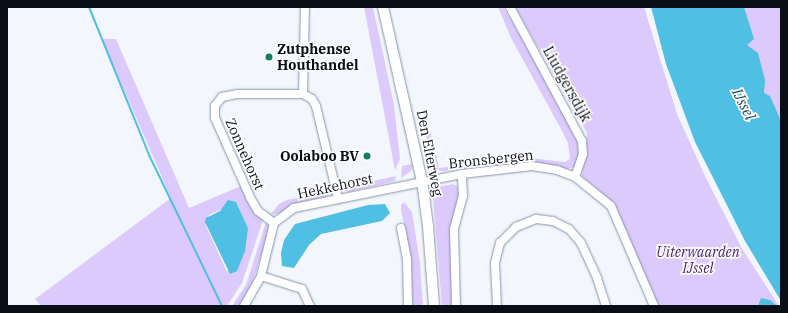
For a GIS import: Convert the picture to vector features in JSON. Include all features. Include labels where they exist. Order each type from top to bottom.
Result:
[{"type":"main road","name":"Den Elterweg","points":[[383,7],[422,181],[428,226],[434,306]]},
{"type":"street","points":[[304,7],[303,94],[312,99],[316,106],[338,198]]},
{"type":"street","name":"Liudgersdijk","points":[[510,7],[582,141],[583,154],[575,177]]},
{"type":"street","name":"Zonnehorst","points":[[274,223],[258,211],[250,197],[215,118],[215,106],[222,97],[237,94],[303,94]]},
{"type":"street","name":"Bronsbergen","points":[[422,181],[462,174],[532,166],[557,170],[575,177],[593,189],[611,206],[654,306]]},
{"type":"street","name":"Den Elterweg","points":[[456,306],[454,229],[463,196],[462,174]]},
{"type":"street","name":"Hekkehorst","points":[[274,223],[294,208],[422,181]]},
{"type":"street","points":[[497,306],[495,263],[500,243],[516,227],[536,219],[553,221],[569,229],[580,243],[597,278],[606,306]]},
{"type":"street","points":[[244,306],[261,276],[274,223]]},
{"type":"street","points":[[402,228],[407,259],[408,306]]},
{"type":"street","points":[[261,276],[302,289],[310,306]]},
{"type":"green space","points":[[364,7],[373,7],[394,105],[400,159],[395,170]]},
{"type":"green space","points":[[498,7],[503,7],[520,35],[523,35],[577,136],[580,147],[575,167],[567,169],[528,163],[443,171],[433,169],[424,123],[428,122],[439,168],[530,158],[565,162],[570,159],[568,143],[511,38]]},
{"type":"green space","name":"Uiterwaarden IJssel","points":[[515,7],[644,7],[677,114],[705,176],[741,247],[779,306],[657,306],[615,208],[609,199],[582,176],[587,133]]},
{"type":"green space","points":[[734,7],[781,7],[781,124],[763,93]]},
{"type":"green space","points":[[102,39],[116,39],[189,208],[241,186],[252,210],[263,220],[242,283],[227,306],[41,306],[35,299],[171,198]],"holes":[[[236,202],[248,228],[227,272],[206,226],[209,215]]]},
{"type":"green space","points":[[413,164],[411,171],[401,178],[402,166]]},
{"type":"green space","points":[[396,176],[395,181],[348,192],[341,188]]},
{"type":"green space","points":[[453,184],[457,186],[459,193],[454,306],[442,306],[433,198],[438,197],[438,187]]},
{"type":"green space","points":[[331,191],[327,197],[290,206],[282,213],[270,215],[279,204],[287,200]]},
{"type":"green space","points":[[404,202],[412,212],[420,263],[423,306],[413,306],[411,260],[401,210],[401,205]]},
{"type":"green space","points":[[266,222],[270,229],[250,290],[240,306],[232,306],[246,285]]},
{"type":"water","name":"IJssel","points":[[651,7],[744,7],[754,39],[747,45],[758,53],[765,80],[764,93],[770,96],[781,121],[781,301],[745,241],[695,142],[666,64]]},
{"type":"water","points":[[228,200],[236,202],[248,228],[245,251],[237,271],[230,274],[205,222],[206,218],[220,211]]},
{"type":"water","points":[[385,204],[390,213],[382,221],[321,234],[309,245],[294,268],[282,266],[281,253],[284,240],[295,224],[368,205]]},
{"type":"water","points":[[761,298],[770,300],[777,306],[758,306]]},
{"type":"waterway","points":[[89,7],[149,155],[222,306]]},
{"type":"place","name":"Zutphense Houthandel","points":[[269,57]]},
{"type":"place","name":"Oolaboo BV","points":[[367,156]]}]
